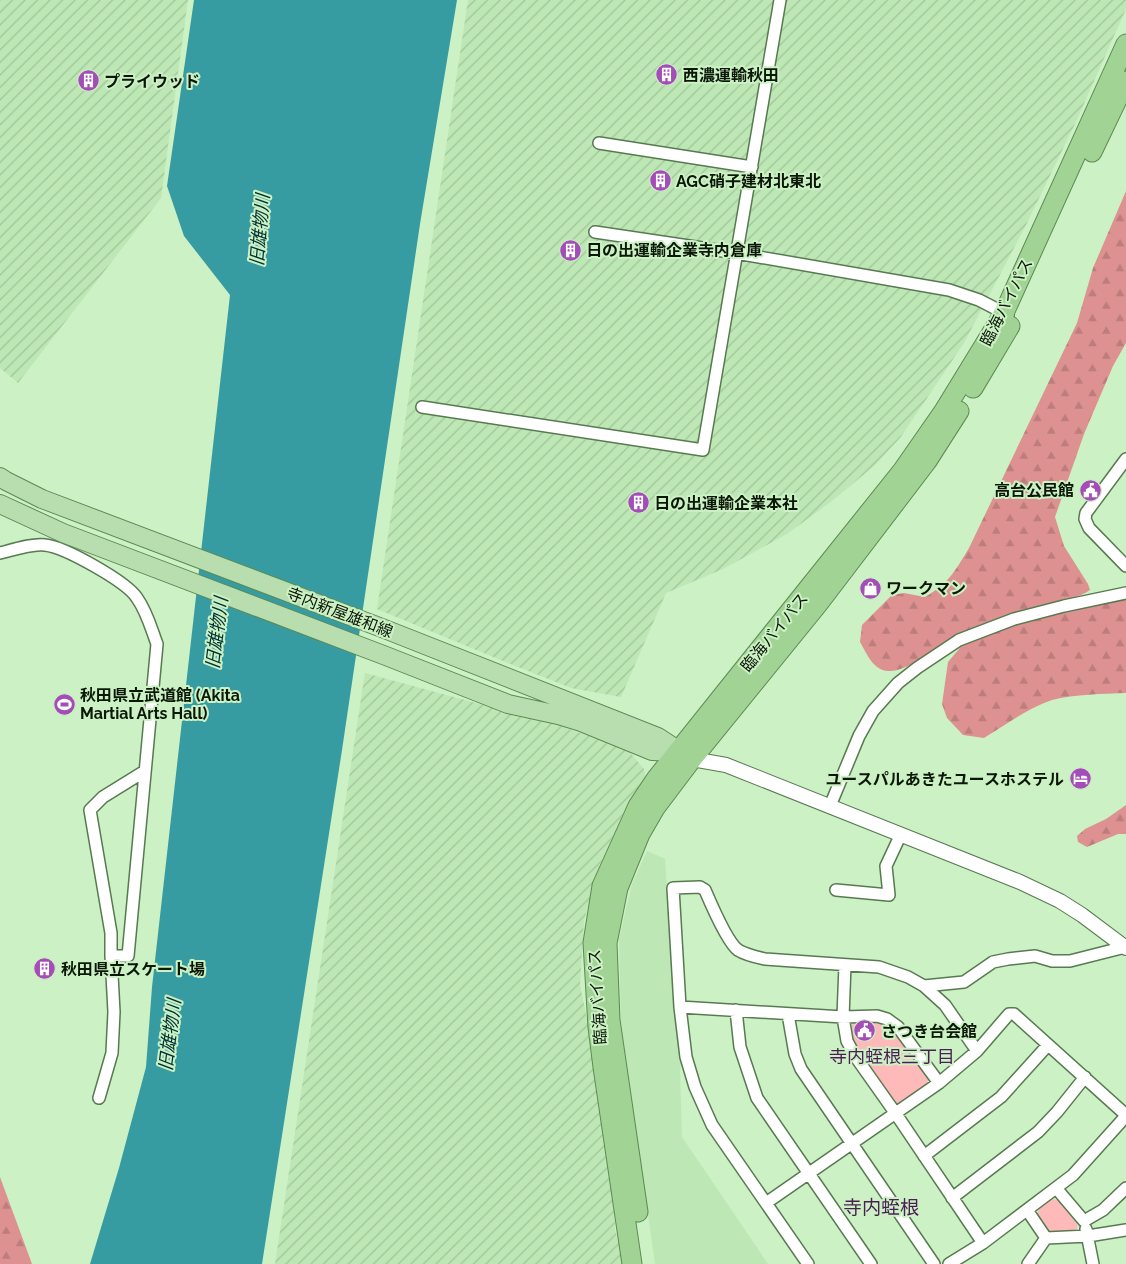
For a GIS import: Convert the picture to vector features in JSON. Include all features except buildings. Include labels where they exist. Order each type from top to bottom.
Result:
[{"type":"highway","name":"臨海バイパス","points":[[632,1264],[598,1027],[593,944],[602,886],[638,806],[656,779],[685,756],[818,604],[927,461],[994,355],[1126,44]]},
{"type":"highway","name":"臨海バイパス","points":[[1009,316],[1126,81]]},
{"type":"highway","name":"臨海バイパス","points":[[645,1264],[610,1020],[607,944],[618,888],[640,834],[685,756]]},
{"type":"main road","name":"寺内新屋雄和線","points":[[0,477],[6,482],[42,499],[382,628],[658,737],[685,756]]},
{"type":"main road","name":"寺内新屋雄和線","points":[[0,504],[63,533],[508,704],[581,722],[652,751],[685,756]]},
{"type":"street","points":[[422,407],[703,450],[780,0]]},
{"type":"street","points":[[599,143],[752,167]]},
{"type":"street","points":[[595,232],[736,253],[949,290],[979,300],[1009,316]]},
{"type":"street","points":[[1126,459],[1086,513],[1085,519],[1089,528],[1126,566]]},
{"type":"street","points":[[0,553],[45,544],[69,554],[116,579],[136,596],[147,613],[157,644],[128,956],[111,956]]},
{"type":"street","points":[[830,806],[859,736],[873,710],[898,683],[917,668],[959,640],[1014,619],[1064,606],[1126,594]]},
{"type":"street","points":[[685,756],[726,765],[1020,882],[1060,901],[1126,947]]},
{"type":"street","points":[[99,1098],[112,1053],[114,1012],[111,956],[112,933],[90,810],[103,797],[145,771]]},
{"type":"street","points":[[836,890],[889,895],[886,866],[901,834]]},
{"type":"street","points":[[808,1264],[712,1125],[695,1087],[686,1057],[680,1007],[673,888],[700,888],[705,890],[728,937],[737,949],[749,955],[765,959],[879,967],[908,977],[924,986],[945,1005],[977,1051]]},
{"type":"street","points":[[924,986],[964,982],[992,962],[1034,956],[1052,961],[1070,961],[1126,947]]},
{"type":"street","points":[[845,965],[843,1017],[847,1041],[855,1056],[983,1243]]},
{"type":"street","points":[[680,1007],[843,1017],[877,1016],[887,1019],[898,1028],[939,1083]]},
{"type":"street","points":[[736,1010],[740,1047],[757,1098],[871,1264]]},
{"type":"street","points":[[788,1014],[795,1054],[801,1068],[934,1264]]},
{"type":"street","points":[[766,1203],[939,1083],[977,1051],[1009,1014],[1014,1014],[1126,1116],[1073,1175],[983,1243],[949,1264]]},
{"type":"street","points":[[924,1156],[1001,1097],[1048,1045]]},
{"type":"street","points":[[952,1198],[1038,1132],[1085,1077]]},
{"type":"street","points":[[1056,1188],[1084,1221],[1093,1264]]},
{"type":"street","points":[[1084,1221],[1103,1210],[1126,1188]]},
{"type":"street","points":[[1027,1210],[1046,1238]]},
{"type":"street","points":[[1046,1238],[1088,1236],[1126,1230]]},
{"type":"street","points":[[1028,1264],[1046,1238]]},
{"type":"shaded area","points":[[0,0],[188,0],[161,198],[18,383],[0,368]]},
{"type":"shaded area","points":[[468,0],[1126,0],[1126,9],[1075,124],[1025,227],[964,343],[900,438],[874,466],[832,501],[787,534],[723,569],[666,593],[621,697],[571,688],[377,609]]},
{"type":"shaded area","points":[[365,673],[554,724],[627,749],[644,769],[646,777],[624,811],[599,866],[584,921],[580,985],[590,1033],[613,1188],[615,1229],[624,1264],[275,1264]]},
{"type":"shaded area","points":[[647,851],[665,859],[673,989],[681,1063],[682,1137],[768,1264],[655,1264],[621,1022],[619,939],[632,884]]},
{"type":"shaded area","points":[[874,1021],[890,1028],[928,1079],[927,1086],[902,1105],[895,1103],[866,1065],[852,1042],[851,1028],[853,1023]]},
{"type":"shaded area","points":[[1051,1199],[1058,1200],[1077,1224],[1077,1231],[1067,1234],[1049,1232],[1037,1217],[1039,1208]]},
{"type":"green space","points":[[1126,191],[1126,343],[1113,366],[1084,434],[1055,517],[1064,546],[1090,590],[1080,595],[1025,610],[963,633],[905,667],[888,671],[878,668],[871,661],[860,642],[862,625],[892,595],[904,593],[925,597],[940,587],[951,576],[969,548],[1077,323],[1093,268]]},
{"type":"green space","points":[[1126,597],[1126,693],[1079,695],[1052,700],[1025,712],[984,738],[963,735],[947,718],[942,704],[948,662],[965,642],[1011,624]]},
{"type":"green space","points":[[1126,805],[1126,834],[1118,834],[1087,847],[1078,842],[1077,836],[1085,829],[1106,819]]},
{"type":"green space","points":[[0,1177],[32,1264],[0,1264]]},
{"type":"water","name":"旧雄物川","points":[[194,0],[457,0],[420,224],[342,750],[262,1264],[90,1264],[119,1168],[146,1067],[152,987],[230,295],[184,236],[167,186]]},
{"type":"place","name":"西濃運輸秋田","points":[[667,75]]},
{"type":"place","name":"プライウッド","points":[[88,81]]},
{"type":"place","name":"AGC硝子建材北東北","points":[[660,181]]},
{"type":"place","name":"日の出運輸企業寺内倉庫","points":[[570,250]]},
{"type":"place","name":"高台公民館","points":[[1090,490]]},
{"type":"place","name":"日の出運輸企業本社","points":[[638,503]]},
{"type":"place","name":"ワークマン","points":[[870,588]]},
{"type":"place","name":"秋田県立武道館 (Akita Martial Arts Hall)","points":[[64,704]]},
{"type":"place","name":"ユースパルあきたユースホステル","points":[[1080,779]]},
{"type":"place","name":"秋田県立スケート場","points":[[45,969]]},
{"type":"place","name":"さつき台会館","points":[[865,1031]]},
{"type":"district","name":"寺内蛭根三丁目","points":[[892,1057]]},
{"type":"district","name":"寺内蛭根","points":[[881,1207]]}]
